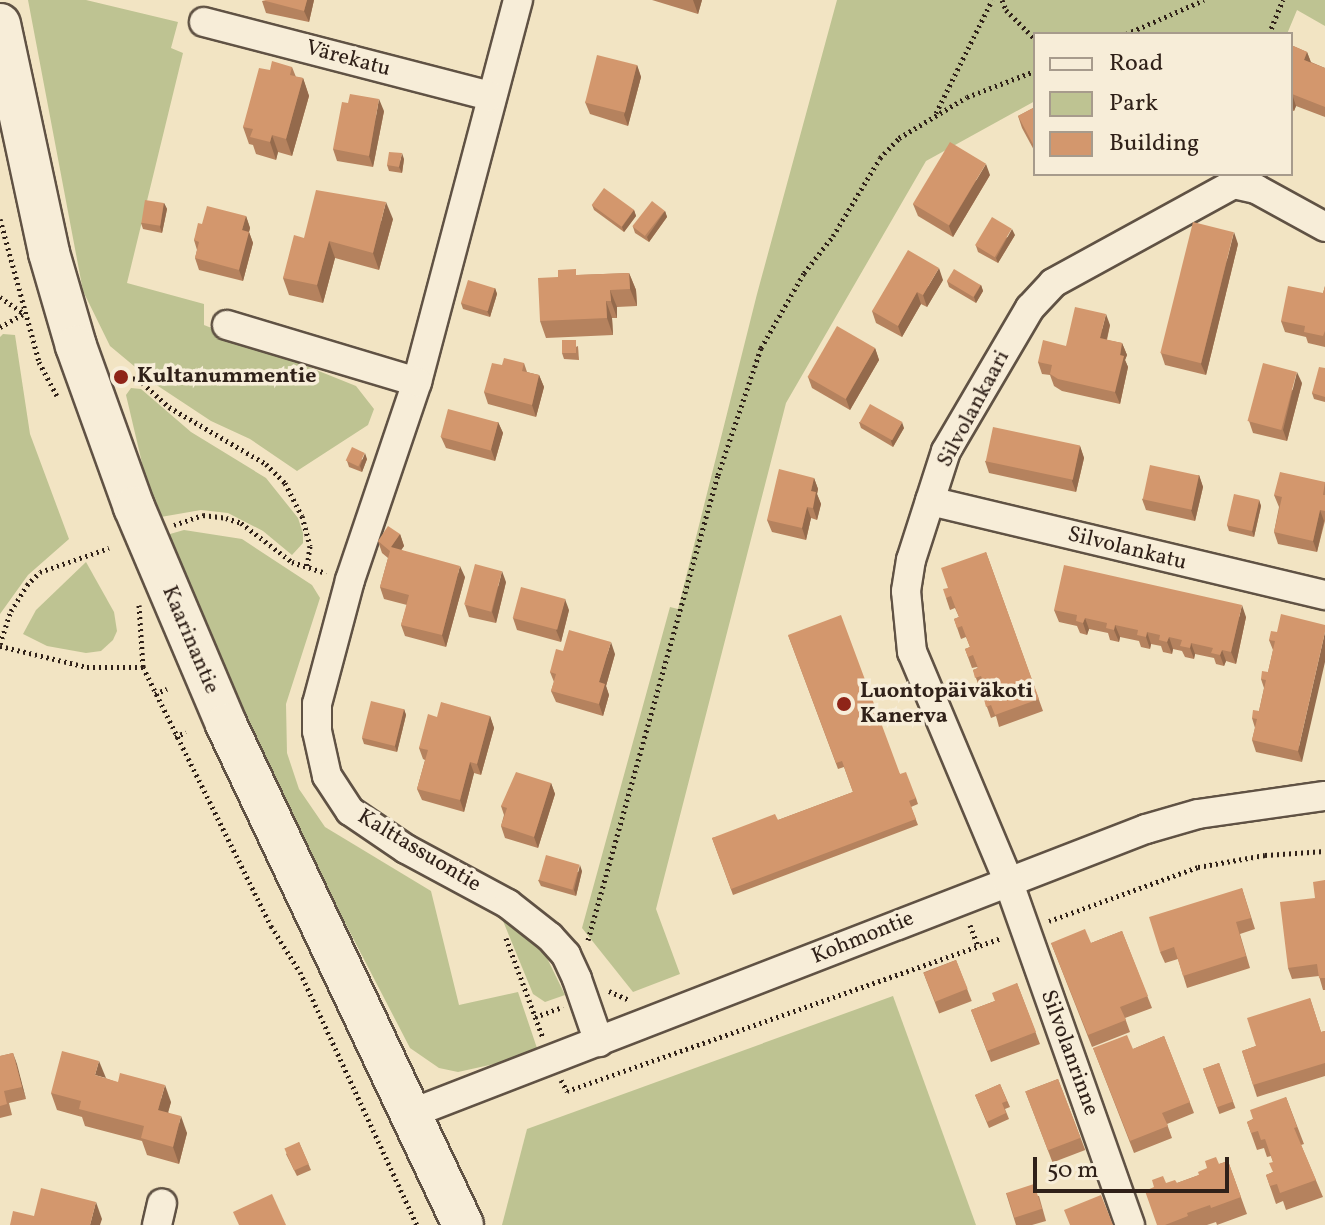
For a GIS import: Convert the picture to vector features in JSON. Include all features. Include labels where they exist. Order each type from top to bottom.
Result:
[{"type":"main road","name":"Kaarinantie","points":[[0,24],[49,253],[76,346],[134,507],[226,724],[463,1225]]},
{"type":"street","points":[[350,580],[417,382],[518,0]]},
{"type":"street","name":"Värekatu","points":[[204,22],[491,96]]},
{"type":"street","name":"Silvolankaari","points":[[1008,880],[912,652],[906,591],[946,451],[1030,308],[1053,283],[1234,184],[1256,189],[1325,227]]},
{"type":"street","points":[[227,325],[417,382]]},
{"type":"street","name":"Silvolankatu","points":[[930,501],[1325,595]]},
{"type":"street","name":"Kalttassuontie","points":[[350,580],[317,704],[317,731],[327,776],[350,811],[374,830],[531,919],[566,955],[599,1042]]},
{"type":"street","name":"Kohmontie","points":[[410,1114],[1146,829],[1198,814],[1325,796]]},
{"type":"street","name":"Silvolanrinne","points":[[1008,880],[1130,1225]]},
{"type":"path","points":[[936,113],[992,0]]},
{"type":"path","points":[[1002,0],[1006,10],[1033,37]]},
{"type":"path","points":[[1131,32],[1204,0]]},
{"type":"path","points":[[1270,32],[1283,0]]},
{"type":"path","points":[[577,979],[718,475],[761,348],[804,273],[833,236],[880,158],[899,138],[936,113],[1033,72]]},
{"type":"path","points":[[0,297],[24,313],[0,327]]},
{"type":"path","points":[[121,377],[138,379],[169,407],[266,464],[285,483],[302,516],[310,546],[307,567]]},
{"type":"path","points":[[165,528],[203,515],[226,518],[251,530],[292,562],[350,580]]},
{"type":"path","points":[[109,548],[40,572],[27,585],[11,611],[0,645],[87,667],[143,667]]},
{"type":"path","points":[[155,694],[167,689]]},
{"type":"path","points":[[175,737],[186,732]]},
{"type":"path","points":[[567,1091],[1198,867],[1265,855],[1325,851]]},
{"type":"green space","points":[[28,0],[86,0],[178,22],[171,48],[183,53],[127,283],[204,304],[204,325],[356,386],[374,409],[368,425],[297,471],[250,439],[211,421],[158,386],[110,346],[83,291]]},
{"type":"green space","points":[[837,0],[1325,0],[1325,26],[1297,10],[1288,32],[1033,32],[1033,102],[926,161],[786,403],[656,909],[680,974],[633,992],[582,928],[670,607],[678,609],[757,294]]},
{"type":"green space","points":[[3,334],[15,335],[30,434],[69,539],[28,575],[0,614],[0,337]]},
{"type":"green space","points":[[131,388],[141,389],[191,432],[266,478],[298,518],[303,543],[292,555],[263,531],[228,513],[201,510],[155,518],[126,395]]},
{"type":"green space","points":[[184,530],[242,539],[312,585],[320,598],[286,704],[287,753],[299,789],[325,827],[431,891],[459,1005],[518,992],[539,1054],[458,1072],[439,1068],[410,1048],[299,834],[163,536]]},
{"type":"green space","points":[[86,562],[114,612],[117,631],[113,640],[101,651],[86,653],[47,646],[23,634],[36,610]]},
{"type":"green space","points":[[501,916],[525,932],[547,958],[565,995],[545,1002],[533,994]]},
{"type":"green space","points":[[893,996],[976,1225],[502,1225],[527,1129]]},
{"type":"building","points":[[262,0],[307,0],[304,11]]},
{"type":"building","points":[[1293,46],[1307,52],[1304,60],[1325,68],[1325,107],[1293,94]]},
{"type":"building","points":[[597,55],[637,65],[625,112],[585,103]]},
{"type":"building","points":[[272,61],[292,67],[290,75],[303,78],[286,139],[272,135],[270,142],[250,137],[253,129],[243,127],[259,68],[270,70]]},
{"type":"building","points":[[350,94],[379,99],[369,156],[333,149],[342,102],[348,103]]},
{"type":"building","points":[[1033,108],[1033,144],[1018,116]]},
{"type":"building","points":[[950,142],[986,164],[949,225],[913,204]]},
{"type":"building","points":[[389,152],[402,153],[399,167],[387,165]]},
{"type":"building","points":[[604,188],[634,210],[622,227],[592,205]]},
{"type":"building","points":[[316,190],[386,202],[373,253],[329,241],[317,285],[283,278],[294,235],[304,238]]},
{"type":"building","points":[[145,200],[164,203],[160,226],[141,223]]},
{"type":"building","points":[[652,201],[665,211],[645,236],[632,226]]},
{"type":"building","points":[[207,206],[246,216],[242,230],[249,232],[239,270],[195,258],[199,242],[194,240]]},
{"type":"building","points":[[992,217],[1012,229],[995,257],[975,245]]},
{"type":"building","points":[[1193,222],[1234,232],[1201,363],[1160,353]]},
{"type":"building","points":[[908,250],[939,268],[923,295],[917,292],[898,326],[872,311]]},
{"type":"building","points":[[576,269],[576,275],[629,273],[630,289],[610,290],[611,301],[606,301],[607,318],[540,321],[538,278],[558,277],[558,270]]},
{"type":"building","points":[[954,269],[981,285],[973,297],[947,281]]},
{"type":"building","points":[[468,280],[495,288],[488,311],[461,303]]},
{"type":"building","points":[[1288,286],[1323,293],[1325,286],[1323,336],[1304,332],[1305,326],[1281,321]]},
{"type":"building","points":[[1075,307],[1106,314],[1100,338],[1122,343],[1120,355],[1124,356],[1115,392],[1058,379],[1050,374],[1052,365],[1038,362],[1043,340],[1066,346]]},
{"type":"building","points":[[837,326],[875,348],[846,399],[808,377]]},
{"type":"building","points":[[562,340],[576,340],[576,353],[562,353]]},
{"type":"building","points":[[504,358],[524,363],[522,371],[539,375],[532,405],[484,392],[492,363],[502,365]]},
{"type":"building","points":[[1263,363],[1297,372],[1281,430],[1247,421]]},
{"type":"building","points":[[1319,367],[1325,368],[1325,397],[1312,393]]},
{"type":"building","points":[[870,404],[902,422],[892,440],[860,422]]},
{"type":"building","points":[[448,409],[498,422],[491,450],[440,437]]},
{"type":"building","points":[[993,427],[1080,446],[1073,480],[986,461]]},
{"type":"building","points":[[352,447],[365,453],[358,467],[346,461]]},
{"type":"building","points":[[1150,465],[1199,475],[1192,510],[1143,499]]},
{"type":"building","points":[[779,469],[814,478],[811,491],[816,492],[813,508],[807,507],[802,528],[767,520]]},
{"type":"building","points":[[1280,472],[1325,482],[1325,511],[1320,510],[1313,541],[1274,532],[1282,497],[1274,495]]},
{"type":"building","points":[[1234,494],[1259,500],[1252,531],[1227,525]]},
{"type":"building","points":[[388,526],[400,534],[391,547],[460,566],[442,635],[401,625],[409,595],[380,587],[390,551],[378,541]]},
{"type":"building","points":[[986,552],[1039,699],[995,715],[991,705],[986,707],[984,699],[988,698],[981,676],[975,678],[973,670],[978,668],[973,655],[968,657],[965,649],[970,647],[962,626],[957,628],[954,619],[959,617],[951,596],[946,598],[943,589],[948,588],[941,568]]},
{"type":"building","points":[[475,564],[502,571],[491,612],[464,605]]},
{"type":"building","points":[[1064,565],[1242,605],[1231,652],[1222,650],[1220,655],[1211,653],[1213,648],[1191,643],[1190,648],[1180,646],[1182,640],[1169,637],[1167,642],[1159,640],[1160,635],[1147,632],[1146,637],[1137,635],[1138,630],[1115,625],[1114,630],[1106,628],[1107,623],[1085,618],[1083,623],[1076,621],[1077,615],[1054,610]]},
{"type":"building","points":[[521,587],[565,599],[557,630],[513,618]]},
{"type":"building","points":[[1281,614],[1325,625],[1298,751],[1252,740],[1257,719],[1252,718],[1253,710],[1259,711],[1266,680],[1261,679],[1262,671],[1268,672],[1275,641],[1269,640],[1271,631],[1277,632]]},
{"type":"building","name":"Luontopäiväkoti Kanerva","points":[[841,615],[900,774],[906,772],[916,798],[909,801],[916,819],[731,889],[712,838],[775,814],[778,820],[853,792],[842,761],[836,763],[788,635]]},
{"type":"building","points":[[569,630],[611,642],[599,682],[605,684],[599,704],[551,691],[556,674],[550,672],[556,649],[563,651]]},
{"type":"building","points":[[371,701],[404,709],[395,746],[362,738]]},
{"type":"building","points":[[441,702],[490,716],[477,764],[470,762],[460,800],[417,789],[428,750],[419,748],[428,714],[437,717]]},
{"type":"building","points":[[516,772],[551,783],[534,837],[501,826],[507,808],[501,806]]},
{"type":"building","points":[[546,855],[580,865],[572,890],[539,880]]},
{"type":"building","points":[[1325,880],[1325,978],[1319,978],[1317,964],[1288,968],[1280,902],[1315,898],[1313,882]]},
{"type":"building","points":[[1242,888],[1251,918],[1236,922],[1246,956],[1183,976],[1174,947],[1160,952],[1149,917]]},
{"type":"building","points":[[1085,929],[1091,943],[1122,931],[1148,996],[1120,1007],[1126,1020],[1088,1035],[1051,943]]},
{"type":"building","points":[[956,960],[968,989],[935,1002],[924,973]]},
{"type":"building","points":[[1017,983],[1036,1032],[987,1051],[971,1010],[995,1001],[992,993]]},
{"type":"building","points":[[1310,998],[1321,1032],[1325,1031],[1325,1063],[1253,1085],[1242,1051],[1256,1046],[1247,1018]]},
{"type":"building","points":[[1127,1035],[1133,1049],[1164,1036],[1190,1102],[1162,1113],[1168,1126],[1130,1141],[1093,1048]]},
{"type":"building","points":[[62,1051],[99,1061],[95,1075],[118,1082],[120,1073],[165,1085],[158,1110],[181,1116],[173,1147],[141,1138],[144,1126],[79,1109],[81,1101],[51,1093]]},
{"type":"building","points":[[13,1053],[22,1087],[4,1091],[7,1104],[0,1106],[0,1056]]},
{"type":"building","points":[[1219,1063],[1233,1102],[1217,1107],[1203,1069]]},
{"type":"building","points":[[1058,1079],[1081,1138],[1048,1150],[1025,1092]]},
{"type":"building","points":[[1000,1084],[1007,1101],[1002,1103],[1006,1113],[987,1122],[975,1095]]},
{"type":"building","points":[[1286,1097],[1297,1127],[1294,1128],[1316,1180],[1280,1193],[1277,1184],[1270,1186],[1266,1175],[1273,1172],[1269,1163],[1273,1162],[1265,1139],[1261,1140],[1258,1131],[1251,1133],[1247,1122],[1253,1119],[1250,1110]]},
{"type":"building","points":[[299,1142],[309,1164],[294,1170],[284,1149]]},
{"type":"building","points":[[1216,1157],[1219,1164],[1228,1161],[1241,1197],[1187,1213],[1188,1216],[1165,1225],[1157,1225],[1145,1191],[1154,1187],[1152,1180],[1163,1176],[1166,1183],[1175,1180],[1177,1183],[1199,1175],[1198,1172],[1207,1168],[1205,1161]]},
{"type":"building","points":[[1034,1184],[1042,1209],[1014,1218],[1006,1193]]},
{"type":"building","points":[[41,1188],[96,1202],[90,1225],[10,1225],[13,1211],[34,1216]]},
{"type":"building","points":[[272,1194],[286,1225],[239,1225],[233,1212]]},
{"type":"building","points":[[1101,1195],[1113,1225],[1070,1225],[1064,1210]]},
{"type":"place","name":"Kultanummentie","points":[[121,377]]},
{"type":"place","name":"Luontopäiväkoti Kanerva","points":[[844,704]]}]
